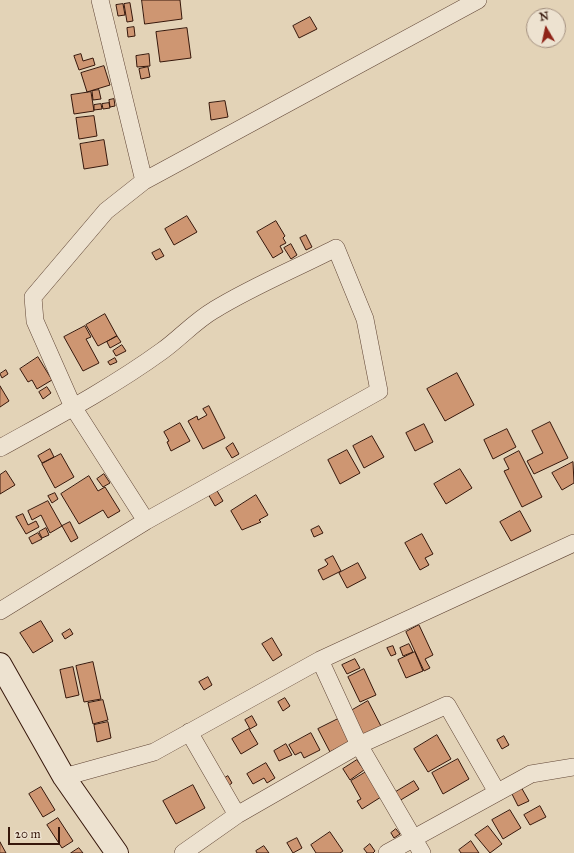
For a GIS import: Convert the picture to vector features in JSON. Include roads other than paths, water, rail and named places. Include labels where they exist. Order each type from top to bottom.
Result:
[{"type":"street","points":[[100,0],[144,181]]},
{"type":"street","points":[[146,521],[73,407],[35,321],[33,297],[106,211],[144,181],[478,0]]},
{"type":"street","points":[[0,448],[73,407],[162,352],[212,310],[336,248],[365,319],[380,391],[146,521],[0,611]]},
{"type":"street","points":[[64,777],[154,752],[320,660],[574,543]]},
{"type":"street","points":[[320,660],[360,745],[422,853]]},
{"type":"street","points":[[0,664],[64,777],[117,853]]},
{"type":"street","points":[[183,853],[237,815],[360,745],[447,705],[497,792]]},
{"type":"street","points":[[189,732],[237,815]]},
{"type":"street","points":[[387,853],[531,774],[574,767]]}]
